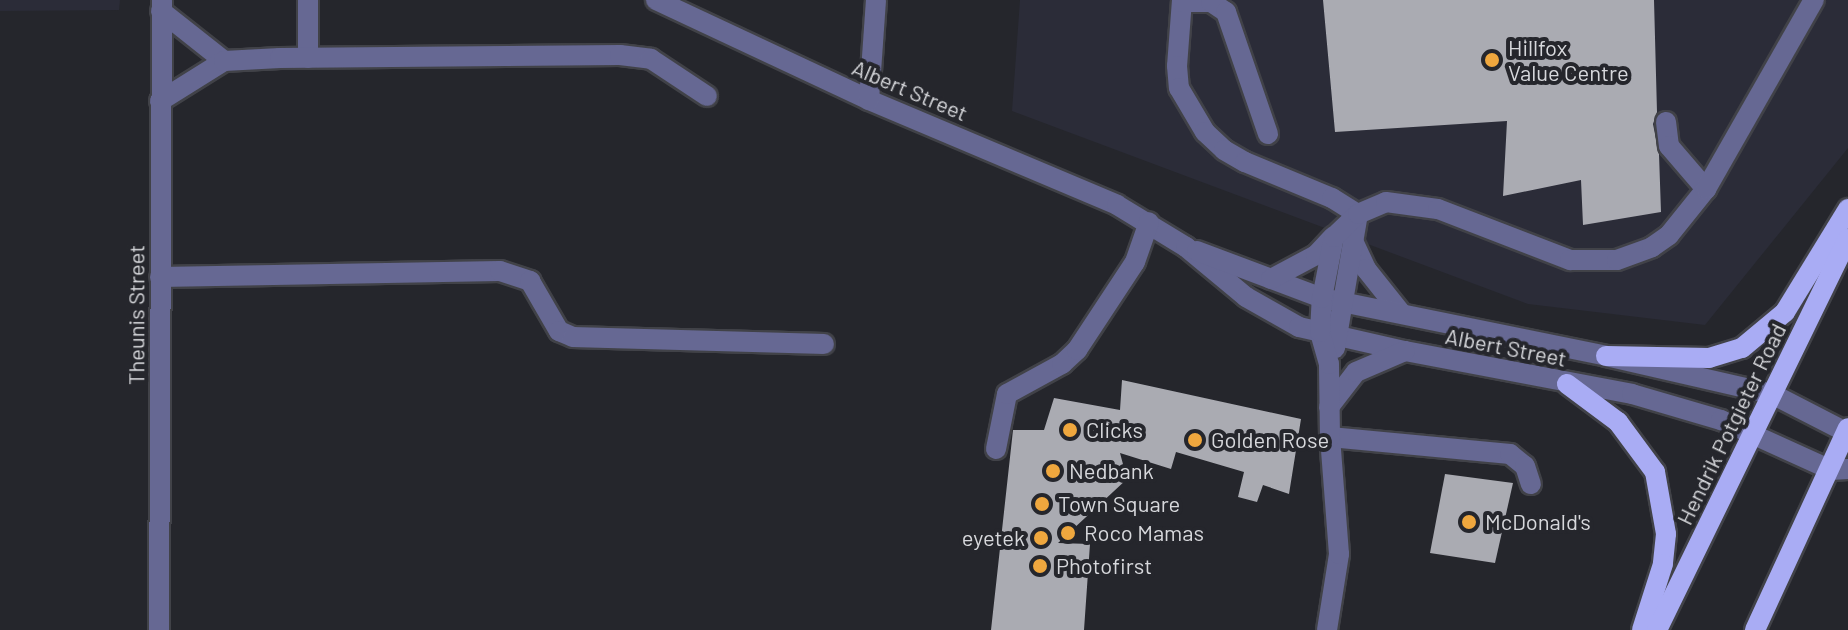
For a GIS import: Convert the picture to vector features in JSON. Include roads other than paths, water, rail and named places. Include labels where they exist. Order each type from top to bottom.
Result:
[{"type":"main road","points":[[1606,356],[1709,358],[1742,348],[1785,312],[1848,209]]},
{"type":"main road","name":"Hendrik Potgieter Road","points":[[1657,630],[1848,239]]},
{"type":"main road","points":[[1567,384],[1618,422],[1655,472],[1666,534],[1663,564],[1642,630]]},
{"type":"main road","points":[[1755,630],[1839,469],[1847,431]]},
{"type":"street","points":[[308,0],[308,58]]},
{"type":"street","name":"Albert Street","points":[[656,0],[869,100],[1087,191],[1149,222],[1277,317],[1405,351],[1677,406],[1721,420],[1839,469]]},
{"type":"street","points":[[869,100],[876,0]]},
{"type":"street","points":[[1268,134],[1226,12],[1211,2],[1182,1],[1177,66],[1179,88],[1205,132],[1224,150],[1245,162],[1332,198],[1358,214]]},
{"type":"street","points":[[1271,279],[1305,262],[1358,214],[1386,202],[1438,209],[1570,260],[1599,262],[1633,256],[1652,247],[1669,235],[1706,189],[1808,1]]},
{"type":"street","points":[[162,6],[224,61]]},
{"type":"street","name":"Theunis Street","points":[[159,630],[162,6]]},
{"type":"street","points":[[160,101],[224,61],[620,55],[651,59],[707,96]]},
{"type":"street","points":[[1666,122],[1669,146],[1706,189]]},
{"type":"street","points":[[1329,333],[1344,303],[1358,214]]},
{"type":"street","points":[[996,449],[1007,394],[1062,364],[1077,350],[1135,262],[1149,222]]},
{"type":"street","points":[[1327,630],[1339,554],[1330,437],[1329,333],[1322,298],[1334,237]]},
{"type":"street","points":[[1354,243],[1366,269],[1401,313]]},
{"type":"street","name":"Albert Street","points":[[1186,247],[1322,298],[1606,356],[1772,394],[1847,431]]},
{"type":"street","points":[[160,277],[500,271],[530,281],[559,331],[573,337],[824,344]]},
{"type":"street","points":[[1329,407],[1356,372],[1405,351]]},
{"type":"street","points":[[1330,437],[1510,454],[1525,466],[1531,484]]},
{"type":"place","name":"Hillfox Value Centre","points":[[1492,60]]},
{"type":"place","name":"Clicks","points":[[1070,430]]},
{"type":"place","name":"Golden Rose","points":[[1195,440]]},
{"type":"place","name":"Nedbank","points":[[1053,471]]},
{"type":"place","name":"Town Square","points":[[1042,504]]},
{"type":"place","name":"McDonald's","points":[[1469,522]]},
{"type":"place","name":"Roco Mamas","points":[[1068,533]]},
{"type":"place","name":"eyetek","points":[[1041,538]]},
{"type":"place","name":"Photofirst","points":[[1040,566]]}]
